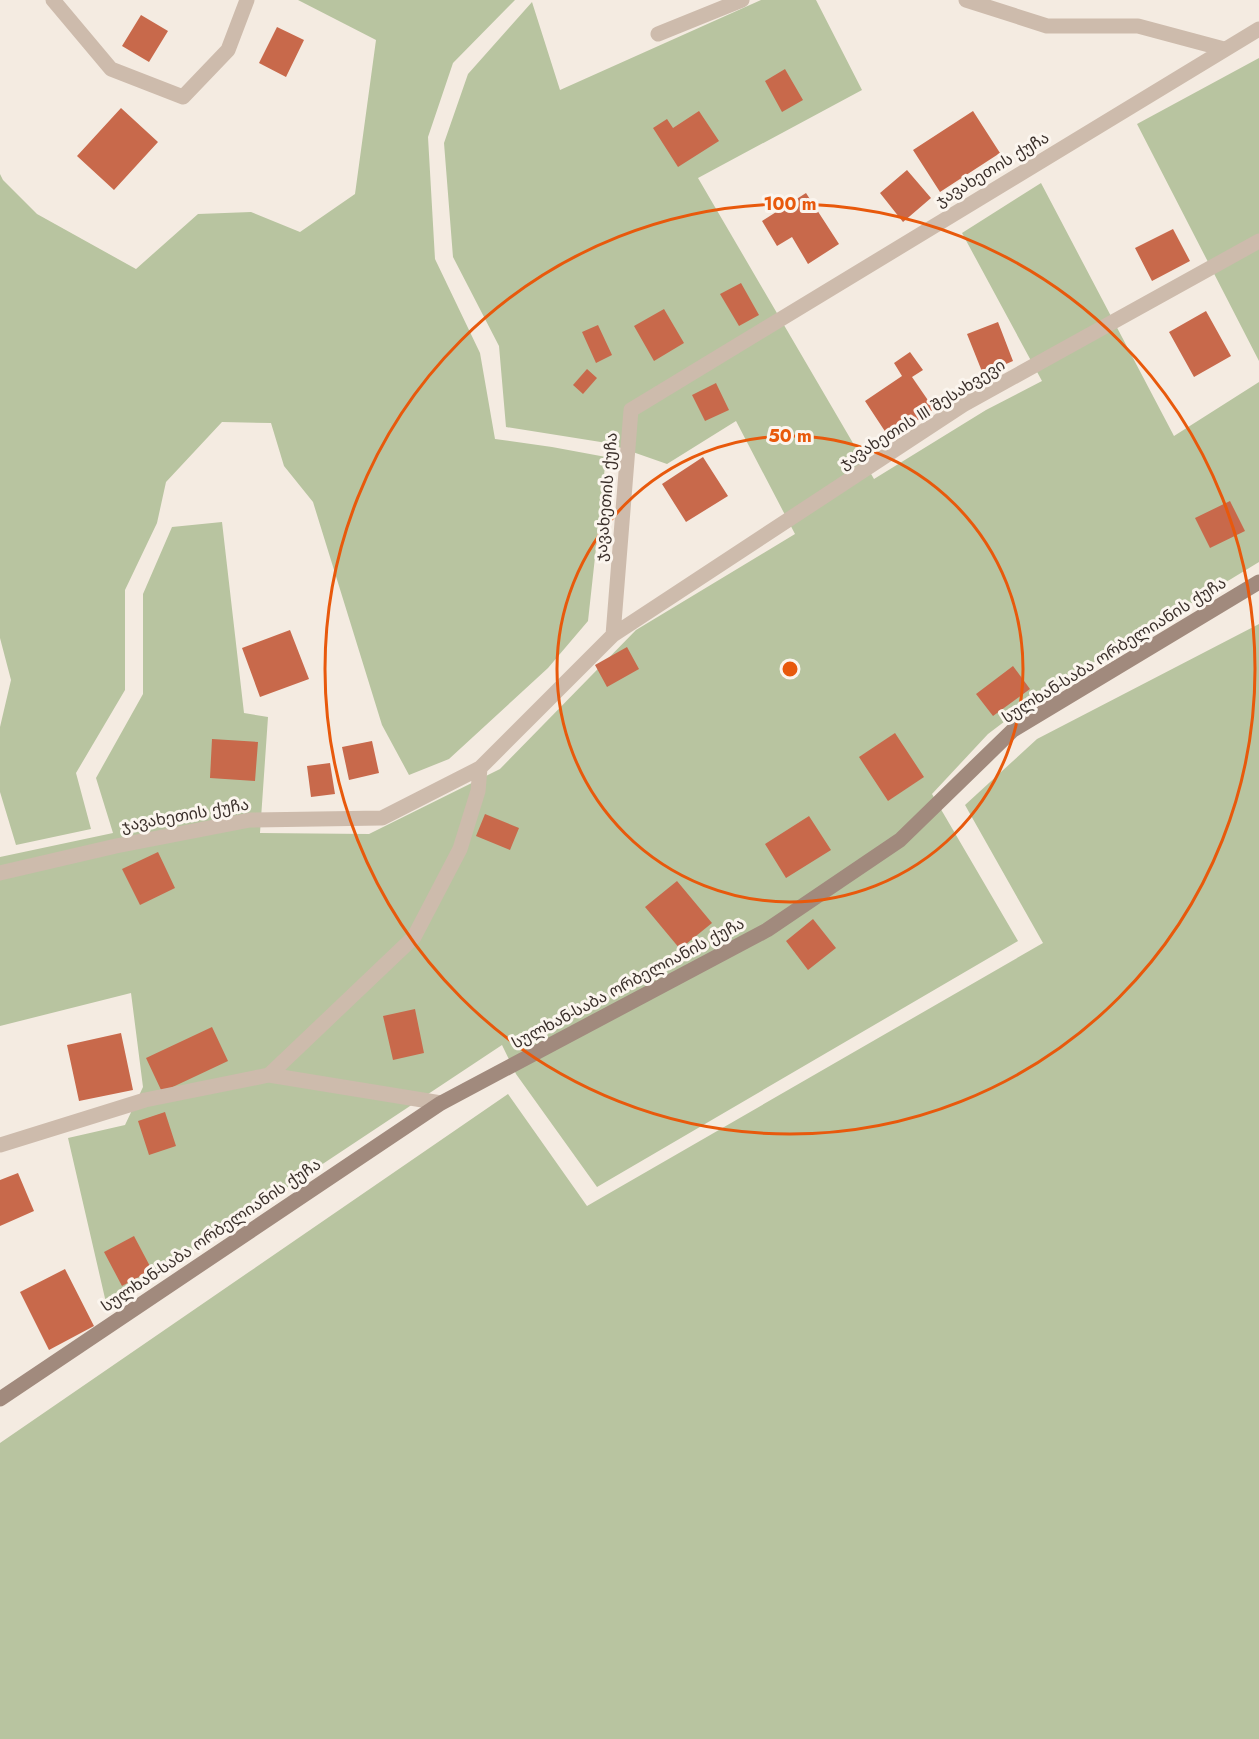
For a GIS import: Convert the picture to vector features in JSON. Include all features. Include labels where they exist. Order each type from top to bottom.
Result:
[{"type":"street","points":[[53,0],[111,69],[183,97],[228,50],[247,0]]},
{"type":"street","points":[[658,34],[742,0]]},
{"type":"street","points":[[966,0],[1047,26],[1138,26],[1224,49]]},
{"type":"street","name":"ჯავახეთის ქუჩა","points":[[0,873],[116,846],[249,820],[382,818],[480,768],[613,634],[631,410],[1259,29]]},
{"type":"street","name":"ჯავახეთის III შესახვევი","points":[[613,634],[963,405],[1259,240]]},
{"type":"street","name":"სულხან-საბა ორბელიანის ქუჩა","points":[[0,1399],[441,1103],[767,930],[900,840],[1013,730],[1259,582]]},
{"type":"street","points":[[269,1076],[414,937],[460,849],[478,791],[480,768]]},
{"type":"street","points":[[0,1145],[146,1100],[269,1076],[441,1103]]},
{"type":"green space","points":[[298,0],[515,0],[453,63],[428,137],[435,259],[480,353],[495,439],[606,457],[588,621],[548,668],[449,759],[409,775],[382,725],[313,502],[284,466],[271,423],[222,422],[166,482],[157,523],[125,590],[125,690],[76,773],[91,829],[16,845],[0,792],[0,727],[11,680],[0,638],[0,174],[3,180],[37,214],[136,269],[198,214],[251,212],[300,232],[355,194],[376,40]]},
{"type":"green space","points":[[761,0],[816,0],[862,90],[698,178],[874,479],[986,410],[1042,381],[962,233],[1041,183],[1174,436],[1259,382],[1259,562],[1037,697],[988,734],[932,794],[1018,941],[597,1187],[516,1074],[502,1045],[107,1307],[68,1138],[125,1125],[143,1087],[131,993],[0,1026],[0,857],[113,833],[96,778],[143,694],[143,594],[172,527],[222,522],[244,713],[268,717],[260,833],[369,834],[500,769],[636,630],[795,534],[736,421],[667,464],[607,443],[506,427],[499,346],[453,257],[444,143],[468,74],[532,2],[560,90]]},
{"type":"green space","points":[[1259,58],[1259,361],[1137,124]]},
{"type":"green space","points":[[1259,624],[1259,1739],[0,1739],[0,1443],[508,1094],[587,1206],[1043,943],[965,805],[1037,739]]},
{"type":"building","points":[[141,15],[168,31],[149,62],[122,46]]},
{"type":"building","points":[[277,27],[304,40],[286,77],[259,63]]},
{"type":"building","points":[[785,69],[803,100],[782,112],[765,81]]},
{"type":"building","points":[[121,108],[158,142],[114,190],[77,156]]},
{"type":"building","points":[[699,111],[719,141],[678,167],[653,128],[667,119],[673,128]]},
{"type":"building","points":[[973,111],[1000,153],[940,192],[913,150]]},
{"type":"building","points":[[907,170],[931,198],[903,222],[880,193]]},
{"type":"building","points":[[806,193],[839,244],[808,264],[792,237],[777,246],[762,221]]},
{"type":"building","points":[[1173,229],[1190,261],[1152,281],[1135,248]]},
{"type":"building","points":[[741,283],[759,315],[739,326],[720,294]]},
{"type":"building","points":[[664,309],[684,343],[654,361],[634,326]]},
{"type":"building","points":[[1206,311],[1231,356],[1194,377],[1169,332]]},
{"type":"building","points":[[998,322],[1013,361],[983,374],[967,334]]},
{"type":"building","points":[[598,325],[612,355],[596,363],[582,332]]},
{"type":"building","points":[[910,352],[923,370],[912,377],[934,409],[890,439],[865,401],[902,376],[894,363]]},
{"type":"building","points":[[587,369],[597,378],[583,394],[573,385]]},
{"type":"building","points":[[716,383],[729,410],[705,421],[692,395]]},
{"type":"building","points":[[703,457],[728,496],[686,522],[662,484]]},
{"type":"building","points":[[1230,501],[1245,531],[1210,548],[1195,518]]},
{"type":"building","points":[[290,630],[309,679],[260,697],[242,648]]},
{"type":"building","points":[[627,647],[639,669],[607,687],[595,665]]},
{"type":"building","points":[[1013,666],[1030,689],[993,716],[976,694]]},
{"type":"building","points":[[895,733],[924,777],[888,801],[859,757]]},
{"type":"building","points":[[212,739],[258,742],[255,781],[210,778]]},
{"type":"building","points":[[372,741],[379,773],[349,780],[342,747]]},
{"type":"building","points":[[330,763],[335,794],[311,797],[307,766]]},
{"type":"building","points":[[485,814],[519,828],[510,850],[476,836]]},
{"type":"building","points":[[809,816],[831,850],[786,878],[765,844]]},
{"type":"building","points":[[158,852],[175,888],[140,905],[122,869]]},
{"type":"building","points":[[677,881],[712,923],[680,949],[645,907]]},
{"type":"building","points":[[813,919],[836,948],[808,970],[786,941]]},
{"type":"building","points":[[415,1009],[424,1053],[393,1060],[383,1016]]},
{"type":"building","points":[[212,1027],[228,1061],[162,1092],[146,1058]]},
{"type":"building","points":[[121,1033],[133,1090],[79,1101],[67,1045]]},
{"type":"building","points":[[165,1112],[176,1146],[149,1155],[138,1121]]},
{"type":"building","points":[[18,1173],[34,1211],[0,1226],[0,1180]]},
{"type":"building","points":[[134,1236],[152,1270],[122,1286],[104,1252]]},
{"type":"building","points":[[65,1269],[94,1326],[49,1350],[20,1292]]}]
